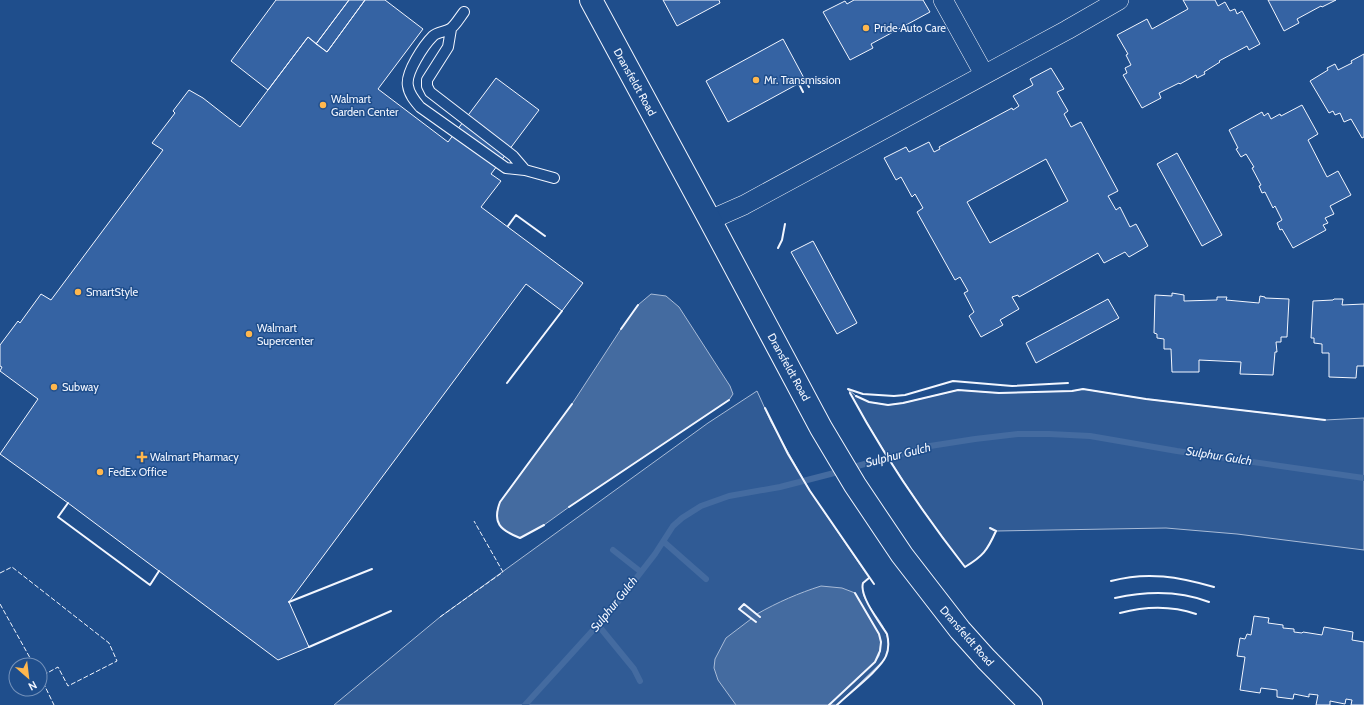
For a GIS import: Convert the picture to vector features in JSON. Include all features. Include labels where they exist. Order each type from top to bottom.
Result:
[{"type":"street","name":"Dransfeldt Road","points":[[591,0],[821,428],[855,485],[889,536],[960,630],[1031,705]]},
{"type":"street","points":[[944,0],[984,74]]},
{"type":"street","points":[[710,220],[744,205],[1119,0]]},
{"type":"lane","points":[[464,12],[451,29],[448,48],[427,80],[427,86],[430,92],[513,156],[525,170]]},
{"type":"lane","points":[[451,29],[434,35],[411,68],[407,84],[414,100],[420,107],[506,168],[525,170],[554,178]]},
{"type":"shaded area","points":[[651,294],[666,296],[679,307],[730,386],[733,394],[729,400],[544,525],[520,538],[507,532],[498,521],[497,515],[500,502],[572,404],[638,305]]},
{"type":"shaded area","points":[[848,389],[856,396],[869,402],[888,405],[958,390],[999,393],[1072,391],[1083,389],[1146,399],[1325,420],[1364,418],[1364,550],[1237,534],[1166,528],[996,531],[984,552],[965,567],[903,481]]},
{"type":"shaded area","points":[[757,391],[771,422],[810,491],[869,578],[863,583],[863,592],[866,601],[884,629],[888,639],[888,649],[883,661],[837,705],[334,705],[440,617],[708,423]]},
{"type":"shaded area","points":[[821,586],[842,588],[855,593],[879,634],[881,642],[879,656],[875,662],[829,705],[736,705],[718,680],[714,668],[715,659],[726,638],[751,619],[739,609],[744,604],[757,614],[789,598]]},
{"type":"building","points":[[276,0],[349,0],[316,44],[308,37],[268,90],[231,61]]},
{"type":"building","points":[[349,0],[365,0],[327,52],[316,44]]},
{"type":"building","name":"Walmart Supercenter","points":[[365,0],[385,0],[423,29],[378,89],[448,142],[496,78],[539,110],[491,174],[501,181],[481,207],[583,283],[562,311],[526,284],[289,602],[309,647],[278,660],[0,454],[38,399],[0,371],[2,367],[0,366],[0,345],[18,321],[20,323],[41,294],[51,300],[163,150],[152,143],[175,113],[173,111],[189,90],[203,98],[240,127],[308,37],[327,52]]},
{"type":"building","points":[[663,0],[719,0],[720,3],[677,26]]},
{"type":"building","name":"Pride Auto Care","points":[[854,0],[923,0],[930,12],[871,44],[873,48],[850,60],[823,12],[845,1],[847,4]]},
{"type":"building","points":[[1183,0],[1215,0],[1218,6],[1225,2],[1230,11],[1235,9],[1237,14],[1242,11],[1260,44],[1249,50],[1247,46],[1219,61],[1220,62],[1204,72],[1205,74],[1197,78],[1196,75],[1159,93],[1161,98],[1142,108],[1123,75],[1127,73],[1125,68],[1131,65],[1126,55],[1128,54],[1117,35],[1147,19],[1152,29],[1188,9]]},
{"type":"building","points":[[1268,0],[1336,0],[1297,19],[1299,23],[1284,31]]},
{"type":"building","name":"Mr. Transmission","points":[[783,39],[805,80],[728,122],[706,81]]},
{"type":"building","points":[[1364,54],[1364,137],[1362,138],[1351,119],[1344,122],[1340,113],[1335,115],[1333,111],[1329,113],[1310,81],[1335,64],[1338,70],[1352,63],[1351,61]]},
{"type":"building","points":[[1051,68],[1064,89],[1057,92],[1068,111],[1064,114],[1071,127],[1081,122],[1118,191],[1108,196],[1116,210],[1120,207],[1130,227],[1136,224],[1148,246],[1129,257],[1125,252],[1104,263],[1098,253],[1019,297],[1018,295],[1012,297],[1019,309],[1000,320],[1003,325],[981,337],[969,316],[974,312],[964,293],[968,291],[960,277],[955,280],[917,212],[923,208],[915,194],[912,197],[901,177],[896,180],[884,158],[906,147],[909,152],[929,142],[934,152],[940,149],[939,147],[1012,108],[1013,110],[1019,106],[1013,96],[1033,85],[1030,79]],"holes":[[[1046,159],[1068,201],[990,243],[967,202]]]},
{"type":"building","points":[[1302,105],[1318,134],[1308,140],[1327,177],[1338,171],[1351,195],[1330,206],[1334,214],[1325,218],[1328,223],[1323,225],[1326,230],[1293,248],[1282,229],[1280,230],[1277,223],[1282,220],[1275,206],[1273,208],[1265,192],[1262,193],[1259,186],[1261,185],[1252,168],[1254,167],[1246,154],[1241,157],[1236,149],[1238,148],[1229,130],[1262,112],[1264,116],[1268,113],[1271,119],[1280,114],[1281,116]]},
{"type":"building","points":[[1177,153],[1222,235],[1202,246],[1157,164]]},
{"type":"building","points":[[813,241],[857,323],[837,334],[791,252]]},
{"type":"building","points":[[1172,293],[1184,295],[1184,301],[1217,300],[1217,297],[1227,297],[1226,300],[1259,303],[1260,296],[1265,298],[1289,299],[1287,337],[1281,337],[1281,342],[1276,342],[1277,352],[1275,352],[1273,375],[1240,374],[1241,362],[1199,360],[1199,372],[1172,372],[1171,349],[1164,349],[1164,339],[1157,338],[1157,334],[1154,333],[1155,295],[1172,296]]},
{"type":"building","points":[[1108,299],[1119,318],[1036,363],[1026,343]]},
{"type":"building","points":[[1343,299],[1342,305],[1364,304],[1364,366],[1357,366],[1356,378],[1329,377],[1329,353],[1322,353],[1322,344],[1314,343],[1314,338],[1311,338],[1313,301]]},
{"type":"building","points":[[1254,616],[1269,618],[1268,623],[1283,625],[1283,628],[1294,629],[1294,632],[1322,635],[1324,627],[1353,632],[1352,640],[1364,642],[1364,705],[1351,705],[1352,700],[1346,699],[1345,704],[1330,701],[1330,705],[1316,705],[1318,695],[1309,694],[1309,697],[1294,694],[1293,699],[1277,697],[1277,690],[1261,688],[1260,693],[1240,690],[1245,657],[1237,656],[1240,638],[1245,639],[1247,634],[1251,635]]},
{"type":"waterway","name":"Sulphur Gulch","points":[[850,468],[930,446],[1018,434],[1049,434],[1090,436],[1177,451],[1364,478]]},
{"type":"waterway","name":"Sulphur Gulch","points":[[525,705],[614,607],[655,554],[673,526],[682,518],[701,506],[729,496],[780,487],[842,471]]},
{"type":"waterway","points":[[664,542],[706,579]]},
{"type":"waterway","points":[[613,550],[641,572]]},
{"type":"waterway","points":[[598,625],[634,669],[640,681]]},
{"type":"fence","points":[[440,617],[503,572],[474,521]]},
{"type":"fence","points":[[0,573],[12,567],[109,643],[117,661],[68,686],[58,667],[48,673]]},
{"type":"fence","points":[[0,604],[30,657]]},
{"type":"fence","points":[[48,693],[54,705]]},
{"type":"wall","points":[[805,80],[809,87]]},
{"type":"wall","points":[[799,84],[803,92]]},
{"type":"wall","points":[[508,226],[516,215],[545,236]]},
{"type":"wall","points":[[778,248],[782,240],[785,224]]},
{"type":"wall","points":[[621,329],[638,305]]},
{"type":"wall","points":[[507,383],[562,311]]},
{"type":"wall","points":[[848,389],[863,394],[894,396],[905,395],[953,381],[1012,386],[1068,383]]},
{"type":"wall","points":[[856,396],[869,402],[888,405],[958,390],[999,393],[1072,391],[1083,389],[1146,399],[1325,420]]},
{"type":"wall","points":[[850,393],[904,482],[965,567],[976,560],[990,544],[996,531],[990,528]]},
{"type":"wall","points":[[569,507],[729,400]]},
{"type":"wall","points":[[544,525],[520,538],[503,529],[498,521],[498,509],[500,502],[572,404]]},
{"type":"wall","points":[[765,408],[788,454],[810,491],[874,584]]},
{"type":"wall","points":[[68,503],[58,517],[150,585],[159,571]]},
{"type":"wall","points":[[289,602],[372,569]]},
{"type":"wall","points":[[1111,581],[1138,576],[1163,576],[1188,580],[1214,587]]},
{"type":"wall","points":[[837,705],[878,668],[888,651],[887,634],[864,595],[863,583],[869,578]]},
{"type":"wall","points":[[829,705],[875,662],[880,651],[881,642],[879,634],[855,593]]},
{"type":"wall","points":[[1115,598],[1139,594],[1162,593],[1186,595],[1209,602]]},
{"type":"wall","points":[[756,622],[739,609],[744,604],[760,617]]},
{"type":"wall","points":[[1120,613],[1139,609],[1167,608],[1196,614]]},
{"type":"wall","points":[[309,647],[391,611]]},
{"type":"place","name":"Pride Auto Care","points":[[866,28]]},
{"type":"place","name":"Mr. Transmission","points":[[756,80]]},
{"type":"place","name":"Walmart Garden Center","points":[[323,105]]},
{"type":"place","name":"SmartStyle","points":[[78,292]]},
{"type":"place","name":"Walmart Supercenter","points":[[249,334]]},
{"type":"place","name":"Subway","points":[[54,387]]},
{"type":"place","name":"Walmart Pharmacy","points":[[142,457]]},
{"type":"place","name":"FedEx Office","points":[[100,472]]}]
